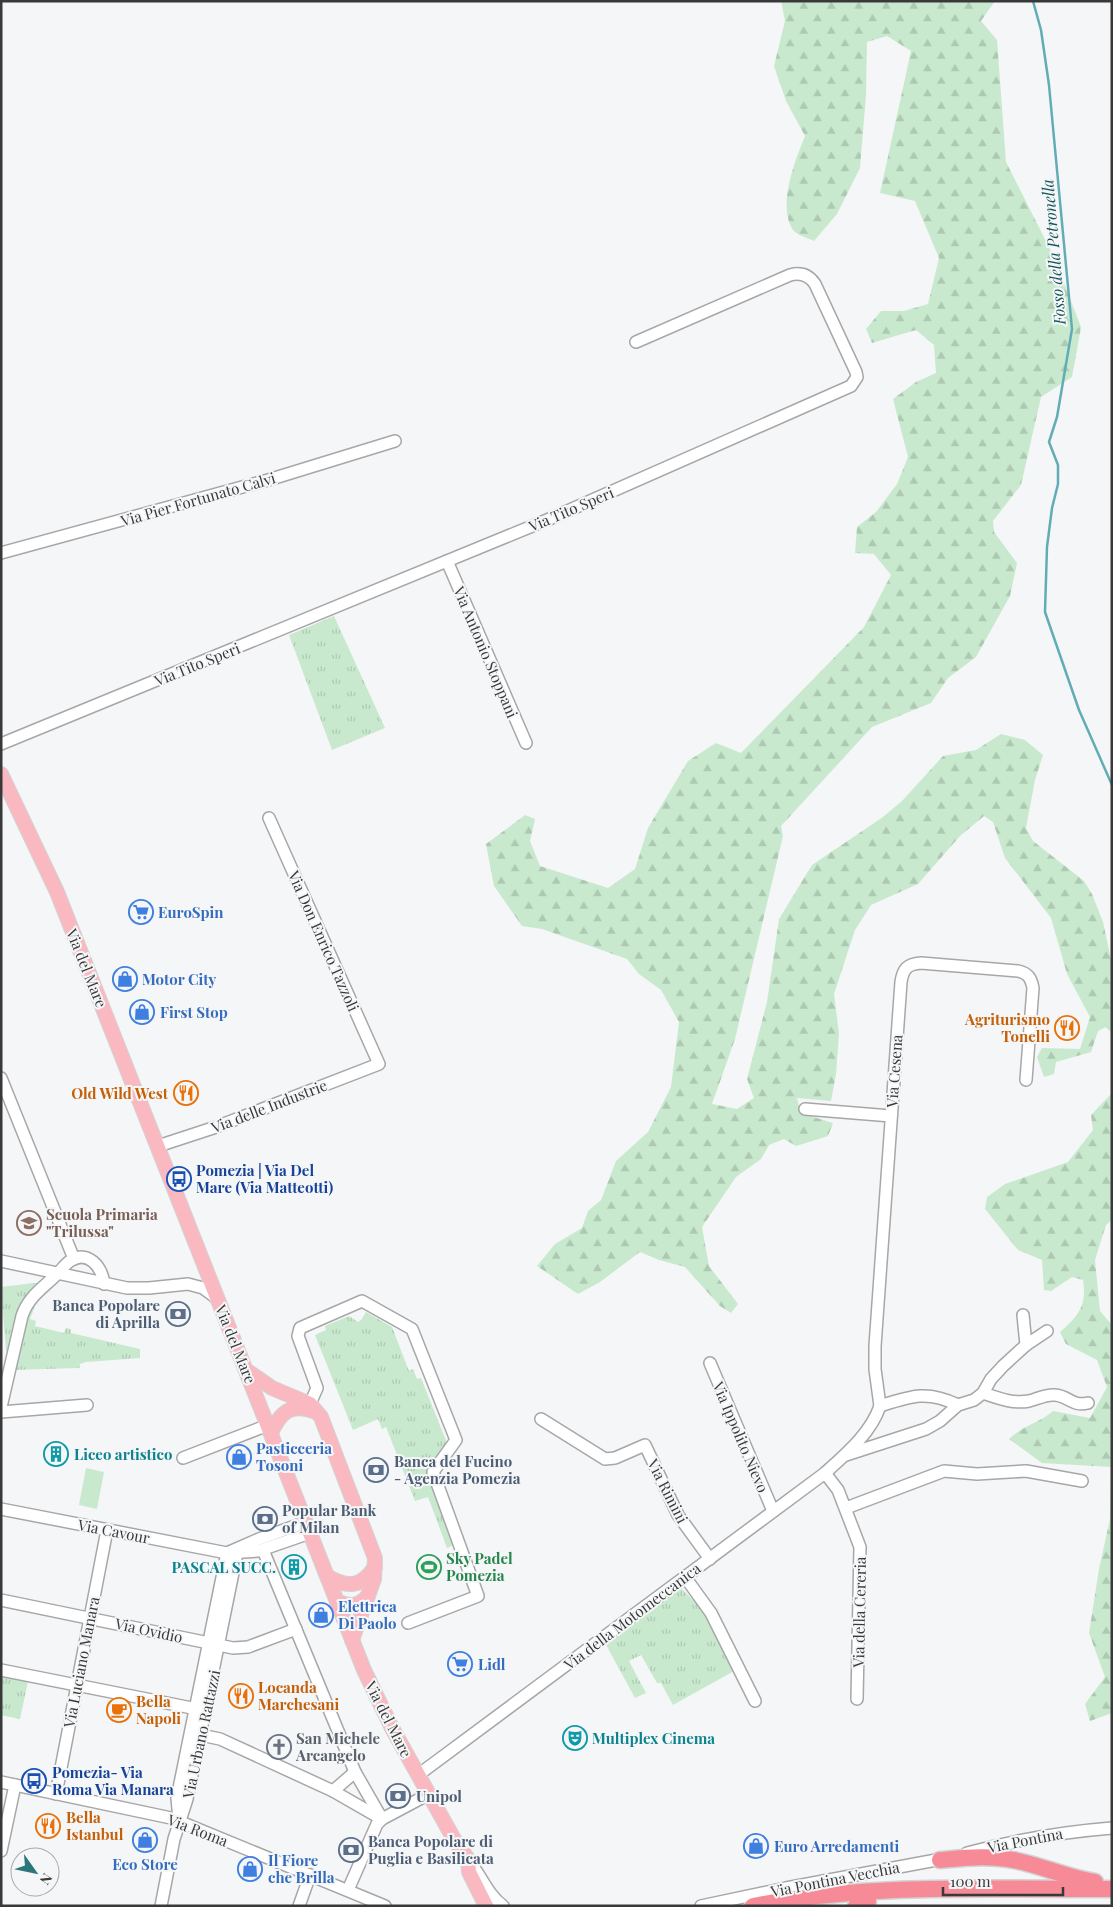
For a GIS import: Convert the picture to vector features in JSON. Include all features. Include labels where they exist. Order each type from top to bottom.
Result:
[{"type":"highway","points":[[940,1860],[980,1857],[1004,1858],[1082,1880],[1112,1885]]},
{"type":"highway","points":[[752,1906],[827,1894],[869,1891],[1112,1889]]},
{"type":"highway","points":[[814,1906],[862,1903],[1112,1898]]},
{"type":"main road","name":"Via del Mare","points":[[1,774],[57,892],[352,1640],[384,1714],[455,1841],[468,1860],[469,1872],[486,1906]]},
{"type":"main road","points":[[246,1370],[272,1388],[314,1408],[372,1549],[376,1566],[374,1579],[352,1640]]},
{"type":"main road","points":[[253,1389],[272,1388]]},
{"type":"main road","points":[[261,1407],[264,1396],[272,1388]]},
{"type":"main road","points":[[269,1429],[285,1412],[302,1408],[314,1408]]},
{"type":"main road","points":[[327,1576],[345,1585],[357,1584],[369,1576],[376,1566]]},
{"type":"main road","points":[[337,1601],[346,1605],[356,1605],[368,1596]]},
{"type":"street","name":"Via Tito Speri","points":[[1,744],[595,500],[851,386],[857,377],[814,284],[810,278],[801,274],[790,274],[636,342]]},
{"type":"street","name":"Via Pier Fortunato Calvi","points":[[1,553],[268,480],[394,441]]},
{"type":"street","name":"Via Antonio Stoppani","points":[[447,561],[526,743]]},
{"type":"street","name":"Via Don Enrico Tazzoli","points":[[269,818],[379,1064]]},
{"type":"street","name":"Via Cesena","points":[[880,1406],[875,1369],[875,1346],[901,982],[904,970],[914,964],[1018,971],[1029,976],[1032,991],[1026,1080]]},
{"type":"street","name":"Via delle Industrie","points":[[158,1146],[216,1127],[379,1064]]},
{"type":"street","points":[[1,1078],[74,1259]]},
{"type":"street","points":[[805,1109],[891,1116]]},
{"type":"street","points":[[1,1407],[25,1308],[35,1294],[74,1259],[87,1259],[97,1264],[102,1272],[104,1284]]},
{"type":"street","points":[[188,1284],[198,1276],[203,1260]]},
{"type":"street","points":[[1,1261],[120,1287],[142,1289],[188,1284],[202,1288],[218,1299]]},
{"type":"street","points":[[314,1408],[317,1388],[298,1336],[300,1328],[362,1301],[412,1329],[456,1440],[433,1472],[478,1596],[408,1623]]},
{"type":"street","points":[[1023,1315],[1026,1345]]},
{"type":"street","name":"Via della Motomeccanica","points":[[844,1455],[894,1441],[926,1429],[940,1421],[958,1405],[972,1402],[983,1393],[998,1370],[1026,1345],[1047,1332]]},
{"type":"street","name":"Via Ippolito Nievo","points":[[710,1363],[772,1511]]},
{"type":"street","points":[[983,1393],[1016,1402],[1053,1395],[1062,1396],[1078,1404],[1088,1403]]},
{"type":"street","points":[[880,1406],[905,1398],[922,1396],[941,1397],[958,1405]]},
{"type":"street","points":[[1,1412],[86,1405]]},
{"type":"street","name":"Via della Motomeccanica","points":[[418,1775],[825,1473],[866,1430],[880,1406]]},
{"type":"street","name":"Via Rimini","points":[[541,1419],[606,1459],[615,1458],[645,1445],[678,1515],[710,1559]]},
{"type":"street","points":[[182,1458],[269,1429]]},
{"type":"street","points":[[846,1508],[944,1471],[977,1474],[1026,1471],[1082,1481]]},
{"type":"street","name":"Via della Cereria","points":[[825,1473],[838,1490],[860,1546],[857,1699]]},
{"type":"street","name":"Via Cavour","points":[[1,1509],[232,1553],[264,1550],[308,1528]]},
{"type":"street","points":[[232,1553],[259,1539],[308,1528]]},
{"type":"street","name":"Via Luciano Manara","points":[[56,1794],[107,1530]]},
{"type":"street","points":[[264,1550],[355,1772],[382,1819]]},
{"type":"street","name":"Via Urbano Rattazzi","points":[[180,1822],[177,1798],[200,1710],[232,1553]]},
{"type":"street","points":[[685,1577],[711,1613],[755,1700]]},
{"type":"street","name":"Via Ovidio","points":[[1,1600],[238,1648],[248,1647],[296,1629]]},
{"type":"street","points":[[1,1670],[200,1710]]},
{"type":"street","name":"Via Urbano Rattazzi","points":[[180,1822],[201,1735],[200,1710]]},
{"type":"street","points":[[201,1735],[220,1739],[333,1791],[382,1819]]},
{"type":"street","points":[[333,1791],[355,1772]]},
{"type":"street","name":"Via Roma","points":[[1,1782],[167,1817],[385,1906]]},
{"type":"street","points":[[1,1851],[15,1785]]},
{"type":"street","points":[[348,1890],[373,1830],[382,1819],[429,1794]]},
{"type":"street","points":[[161,1906],[172,1846],[180,1822]]},
{"type":"street","name":"Via Pontina","points":[[940,1860],[1037,1836],[1069,1831],[1112,1828]]},
{"type":"street","points":[[468,1860],[492,1896],[504,1906]]},
{"type":"street","name":"Via Pontina Vecchia","points":[[701,1906],[786,1888],[940,1860]]},
{"type":"street","points":[[298,1906],[310,1875]]},
{"type":"green space","points":[[781,1],[995,1],[981,21],[997,40],[1006,162],[1053,255],[1081,327],[1072,377],[1041,397],[1021,485],[993,521],[994,532],[1017,563],[1010,596],[976,657],[948,678],[931,703],[872,727],[781,826],[783,836],[735,1039],[712,1104],[737,1109],[754,1098],[747,1079],[767,1002],[779,919],[812,865],[883,817],[902,801],[943,756],[976,750],[1001,734],[1025,740],[1043,755],[1035,780],[1026,828],[1033,841],[1084,881],[1092,894],[1103,922],[1112,964],[1112,1033],[1106,1027],[1098,1031],[1091,1052],[1056,1062],[1054,1074],[1044,1077],[1037,1057],[1042,1048],[1080,1049],[1090,1017],[1067,974],[1051,918],[1005,858],[993,822],[984,816],[960,836],[918,884],[871,905],[855,930],[834,994],[839,1034],[836,1074],[831,1101],[797,1098],[801,1113],[833,1123],[828,1136],[796,1146],[784,1139],[769,1145],[761,1159],[736,1177],[702,1227],[709,1266],[738,1304],[731,1313],[720,1306],[685,1267],[659,1260],[640,1252],[600,1282],[578,1294],[537,1266],[555,1244],[582,1228],[588,1211],[601,1200],[616,1161],[648,1132],[671,1087],[679,1022],[661,990],[639,974],[627,959],[542,929],[522,926],[494,886],[486,844],[525,815],[535,819],[530,841],[540,866],[608,888],[635,869],[648,828],[688,761],[716,743],[741,753],[864,627],[891,575],[874,554],[855,553],[857,527],[876,512],[897,484],[908,457],[893,399],[916,382],[936,373],[934,345],[916,330],[872,343],[866,329],[881,311],[904,311],[928,304],[939,258],[915,201],[880,193],[911,51],[887,36],[867,42],[866,95],[860,168],[837,214],[814,241],[793,230],[787,209],[789,183],[805,136],[786,101],[774,66],[785,21]]},
{"type":"green space","points":[[334,616],[385,728],[332,750],[289,635]]},
{"type":"green space","points":[[1112,1093],[1112,1220],[1106,1225],[1095,1260],[1100,1311],[1112,1325],[1112,1713],[1090,1721],[1085,1704],[1105,1677],[1089,1633],[1099,1569],[1110,1519],[1111,1467],[1042,1463],[1009,1439],[1053,1411],[1090,1418],[1107,1387],[1097,1360],[1066,1344],[1060,1332],[1077,1315],[1080,1309],[1084,1297],[1083,1280],[1072,1277],[1051,1291],[1044,1290],[1042,1260],[1018,1250],[985,1209],[987,1197],[1005,1184],[1068,1162],[1093,1130],[1091,1115]]},
{"type":"green space","points":[[38,1283],[20,1306],[10,1351],[6,1351],[1,1287]]},
{"type":"green space","points":[[37,1301],[30,1319],[36,1321],[35,1326],[64,1333],[66,1328],[71,1329],[71,1333],[140,1349],[140,1358],[86,1362],[80,1364],[80,1368],[13,1370],[25,1316]]},
{"type":"green space","points":[[366,1312],[392,1327],[409,1371],[413,1369],[417,1379],[421,1378],[447,1443],[440,1457],[426,1467],[456,1544],[447,1548],[428,1497],[415,1501],[386,1427],[382,1429],[378,1419],[353,1430],[315,1335],[326,1330],[325,1326],[349,1316],[358,1322]]},
{"type":"green space","points":[[86,1468],[104,1472],[97,1509],[79,1505]]},
{"type":"green space","points":[[681,1588],[701,1608],[734,1671],[673,1705],[661,1683],[657,1683],[641,1655],[629,1661],[646,1693],[635,1698],[605,1643]]},
{"type":"green space","points":[[1,1675],[28,1681],[20,1719],[1,1715]]},
{"type":"waterway","name":"Fosso della Petronella","points":[[1033,1],[1041,30],[1049,85],[1072,329],[1057,417],[1049,442],[1058,465],[1058,484],[1052,508],[1047,547],[1045,612],[1079,710],[1112,785]]},
{"type":"place","name":"EuroSpin","points":[[141,912]]},
{"type":"place","name":"Motor City","points":[[125,979]]},
{"type":"place","name":"First Stop","points":[[142,1012]]},
{"type":"place","name":"Agriturismo Tonelli","points":[[1067,1028]]},
{"type":"place","name":"Old Wild West","points":[[186,1093]]},
{"type":"place","name":"Pomezia | Via Del Mare (Via Matteotti)","points":[[179,1179]]},
{"type":"place","name":"Scuola Primaria \"Trilussa\"","points":[[29,1223]]},
{"type":"place","name":"Banca Popolare di Aprilla","points":[[178,1314]]},
{"type":"place","name":"Liceo artistico","points":[[56,1454]]},
{"type":"place","name":"Pasticceria Tosoni","points":[[239,1457]]},
{"type":"place","name":"Banca del Fucino - Agenzia Pomezia","points":[[376,1470]]},
{"type":"place","name":"Popular Bank of Milan","points":[[265,1519]]},
{"type":"place","name":"PASCAL SUCC.","points":[[294,1567]]},
{"type":"place","name":"Sky Padel Pomezia","points":[[429,1567]]},
{"type":"place","name":"Elettrica Di Paolo","points":[[321,1615]]},
{"type":"place","name":"Lidl","points":[[460,1664]]},
{"type":"place","name":"Locanda Marchesani","points":[[241,1696]]},
{"type":"place","name":"Bella Napoli","points":[[119,1710]]},
{"type":"place","name":"Multiplex Cinema","points":[[575,1738]]},
{"type":"place","name":"San Michele Arcangelo","points":[[279,1747]]},
{"type":"place","name":"Pomezia- Via Roma Via Manara","points":[[34,1781]]},
{"type":"place","name":"Unipol","points":[[398,1796]]},
{"type":"place","name":"Bella Istanbul","points":[[48,1826]]},
{"type":"place","name":"Eco Store","points":[[145,1840]]},
{"type":"place","name":"Euro Arredamenti","points":[[756,1846]]},
{"type":"place","name":"Banca Popolare di Puglia e Basilicata","points":[[351,1850]]},
{"type":"place","name":"Il Fiore che Brilla","points":[[250,1869]]}]
